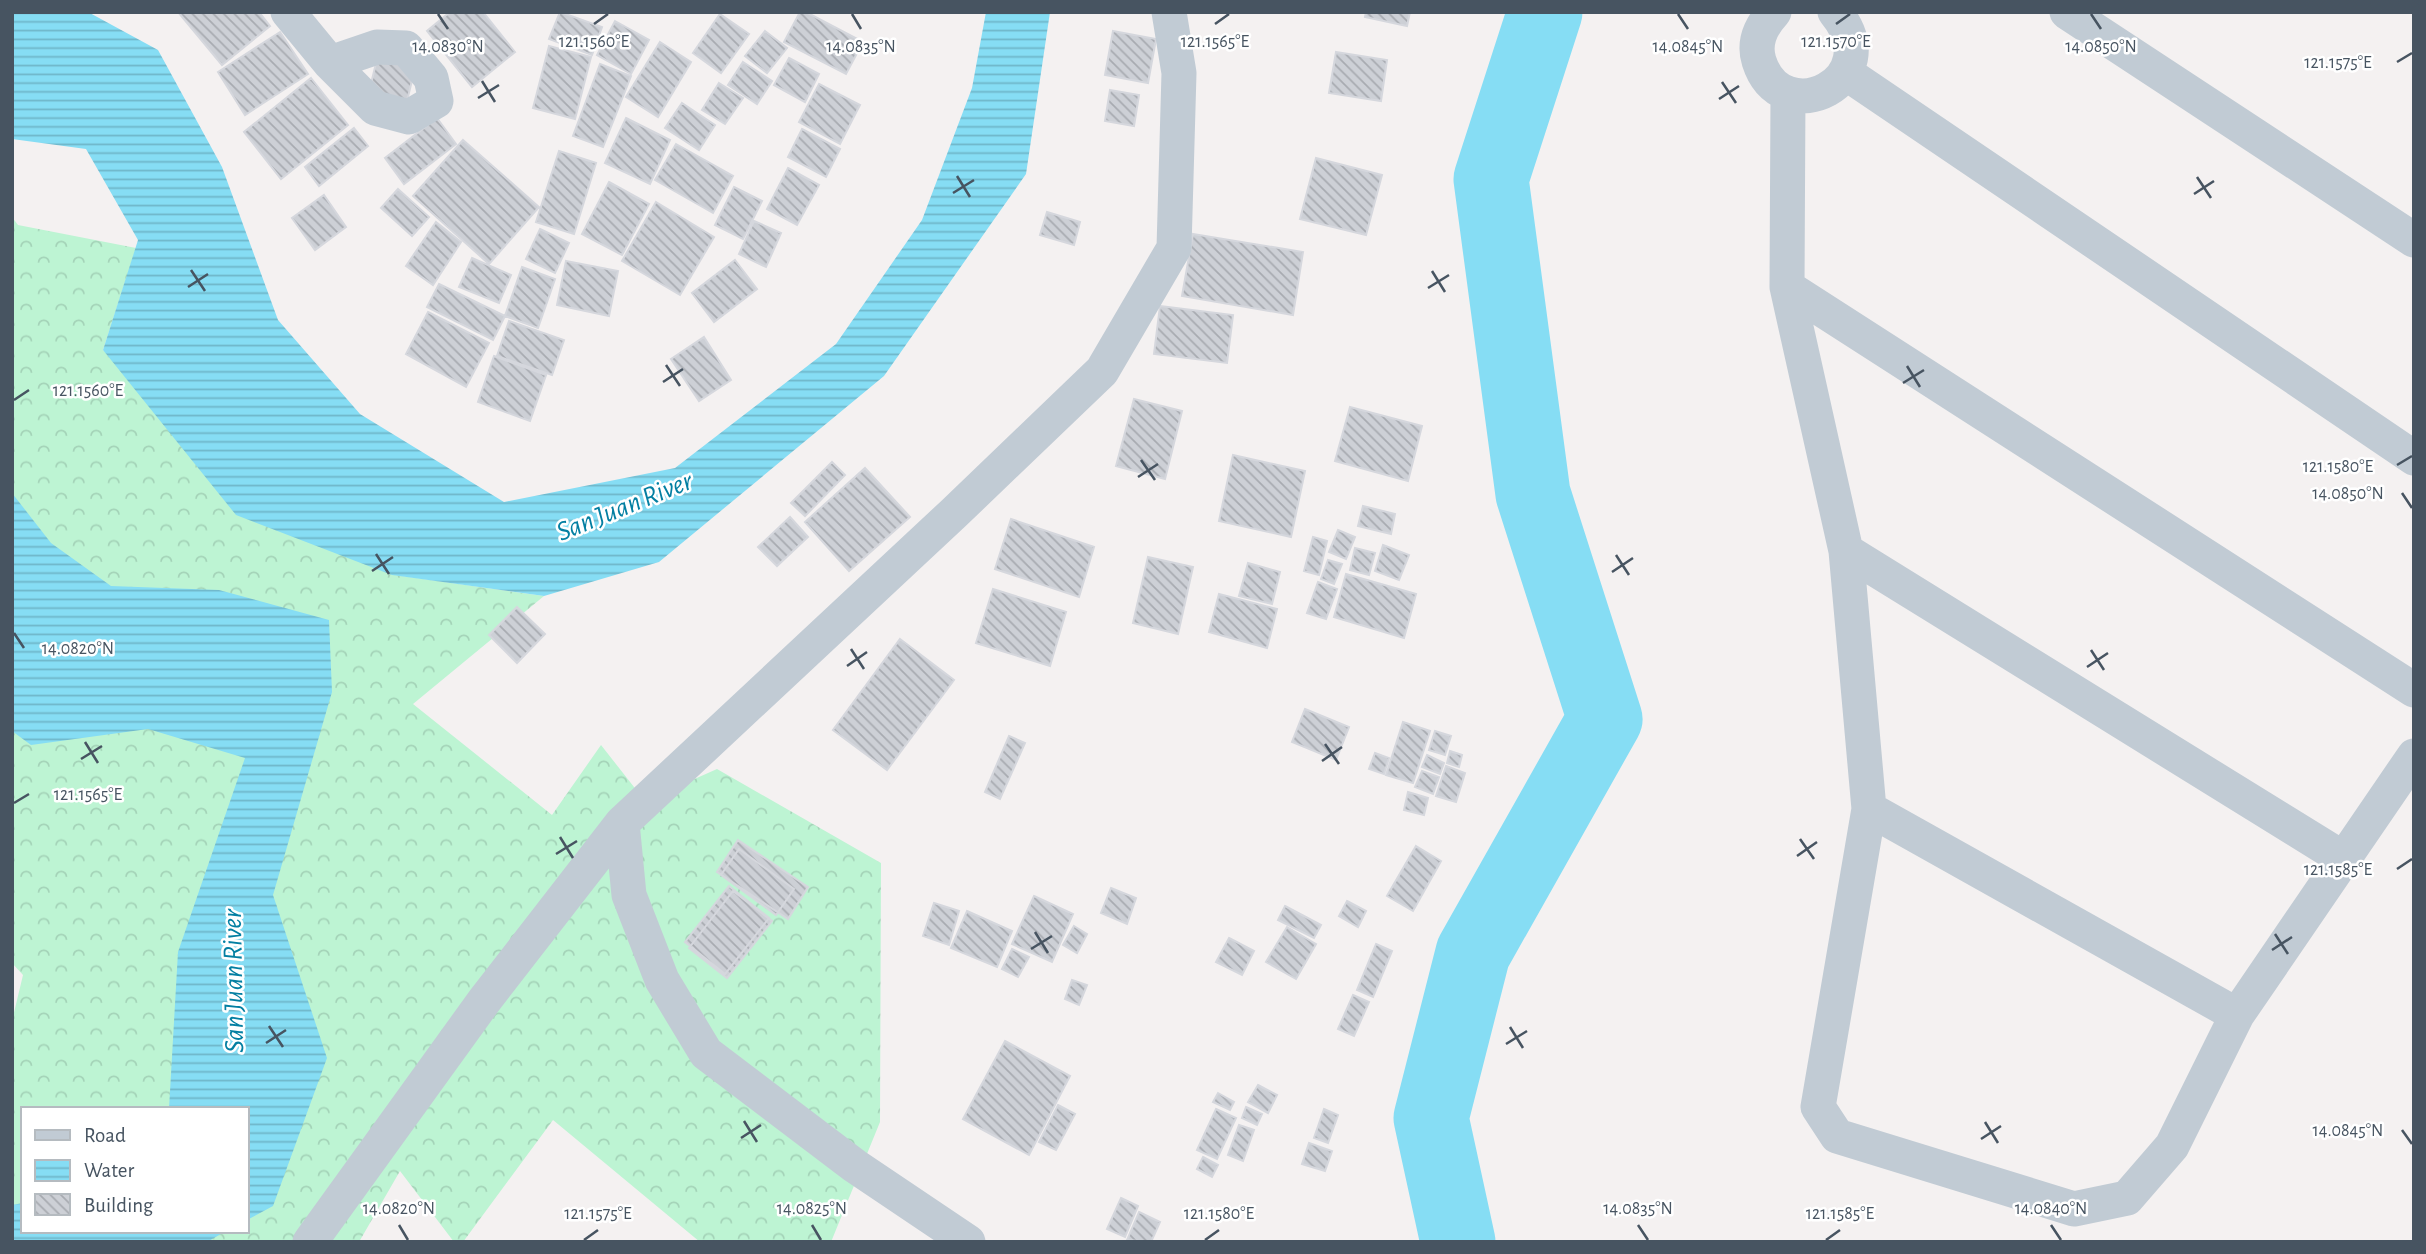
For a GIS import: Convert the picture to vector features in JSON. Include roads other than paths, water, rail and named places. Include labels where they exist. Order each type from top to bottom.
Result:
[{"type":"street","points":[[288,12],[330,63]]},
{"type":"street","points":[[310,1242],[484,1002],[622,823],[1102,371],[1174,248],[1179,73],[1169,12]]},
{"type":"street","points":[[1774,12],[1763,25],[1757,41],[1757,57],[1763,73],[1774,85],[1788,94],[1805,97],[1836,85],[1846,73],[1851,57],[1851,40],[1845,25],[1835,12]]},
{"type":"street","points":[[2067,12],[2414,240]]},
{"type":"street","points":[[1846,73],[2414,458]]},
{"type":"street","points":[[1788,94],[1787,288],[1846,551],[1869,809],[1818,1107],[1836,1136],[2074,1209],[2127,1198],[2172,1146],[2237,1015],[2414,756]]},
{"type":"street","points":[[1787,288],[2414,690]]},
{"type":"street","points":[[1846,551],[2343,859]]},
{"type":"street","points":[[1869,809],[2237,1015]]},
{"type":"street","points":[[622,823],[629,895],[662,980],[706,1053],[855,1166],[968,1242]]},
{"type":"water","name":"San Juan River","points":[[12,12],[88,12],[158,50],[222,167],[278,320],[360,414],[504,502],[675,468],[836,344],[922,220],[972,88],[986,12],[1050,12],[1026,174],[884,376],[659,562],[544,596],[392,575],[236,515],[103,350],[138,240],[86,149],[12,139]]},
{"type":"water","name":"San Juan River","points":[[12,493],[51,543],[111,586],[219,590],[329,620],[332,692],[273,895],[327,1058],[273,1206],[248,1219],[248,1107],[169,1107],[178,952],[245,758],[148,729],[31,745],[12,731]]},
{"type":"water","points":[[21,1203],[21,1233],[223,1233],[207,1242],[12,1242],[12,1205]]},
{"type":"waterway","points":[[1458,1242],[1431,1118],[1473,953],[1605,719],[1533,494],[1491,179],[1545,12]]}]
